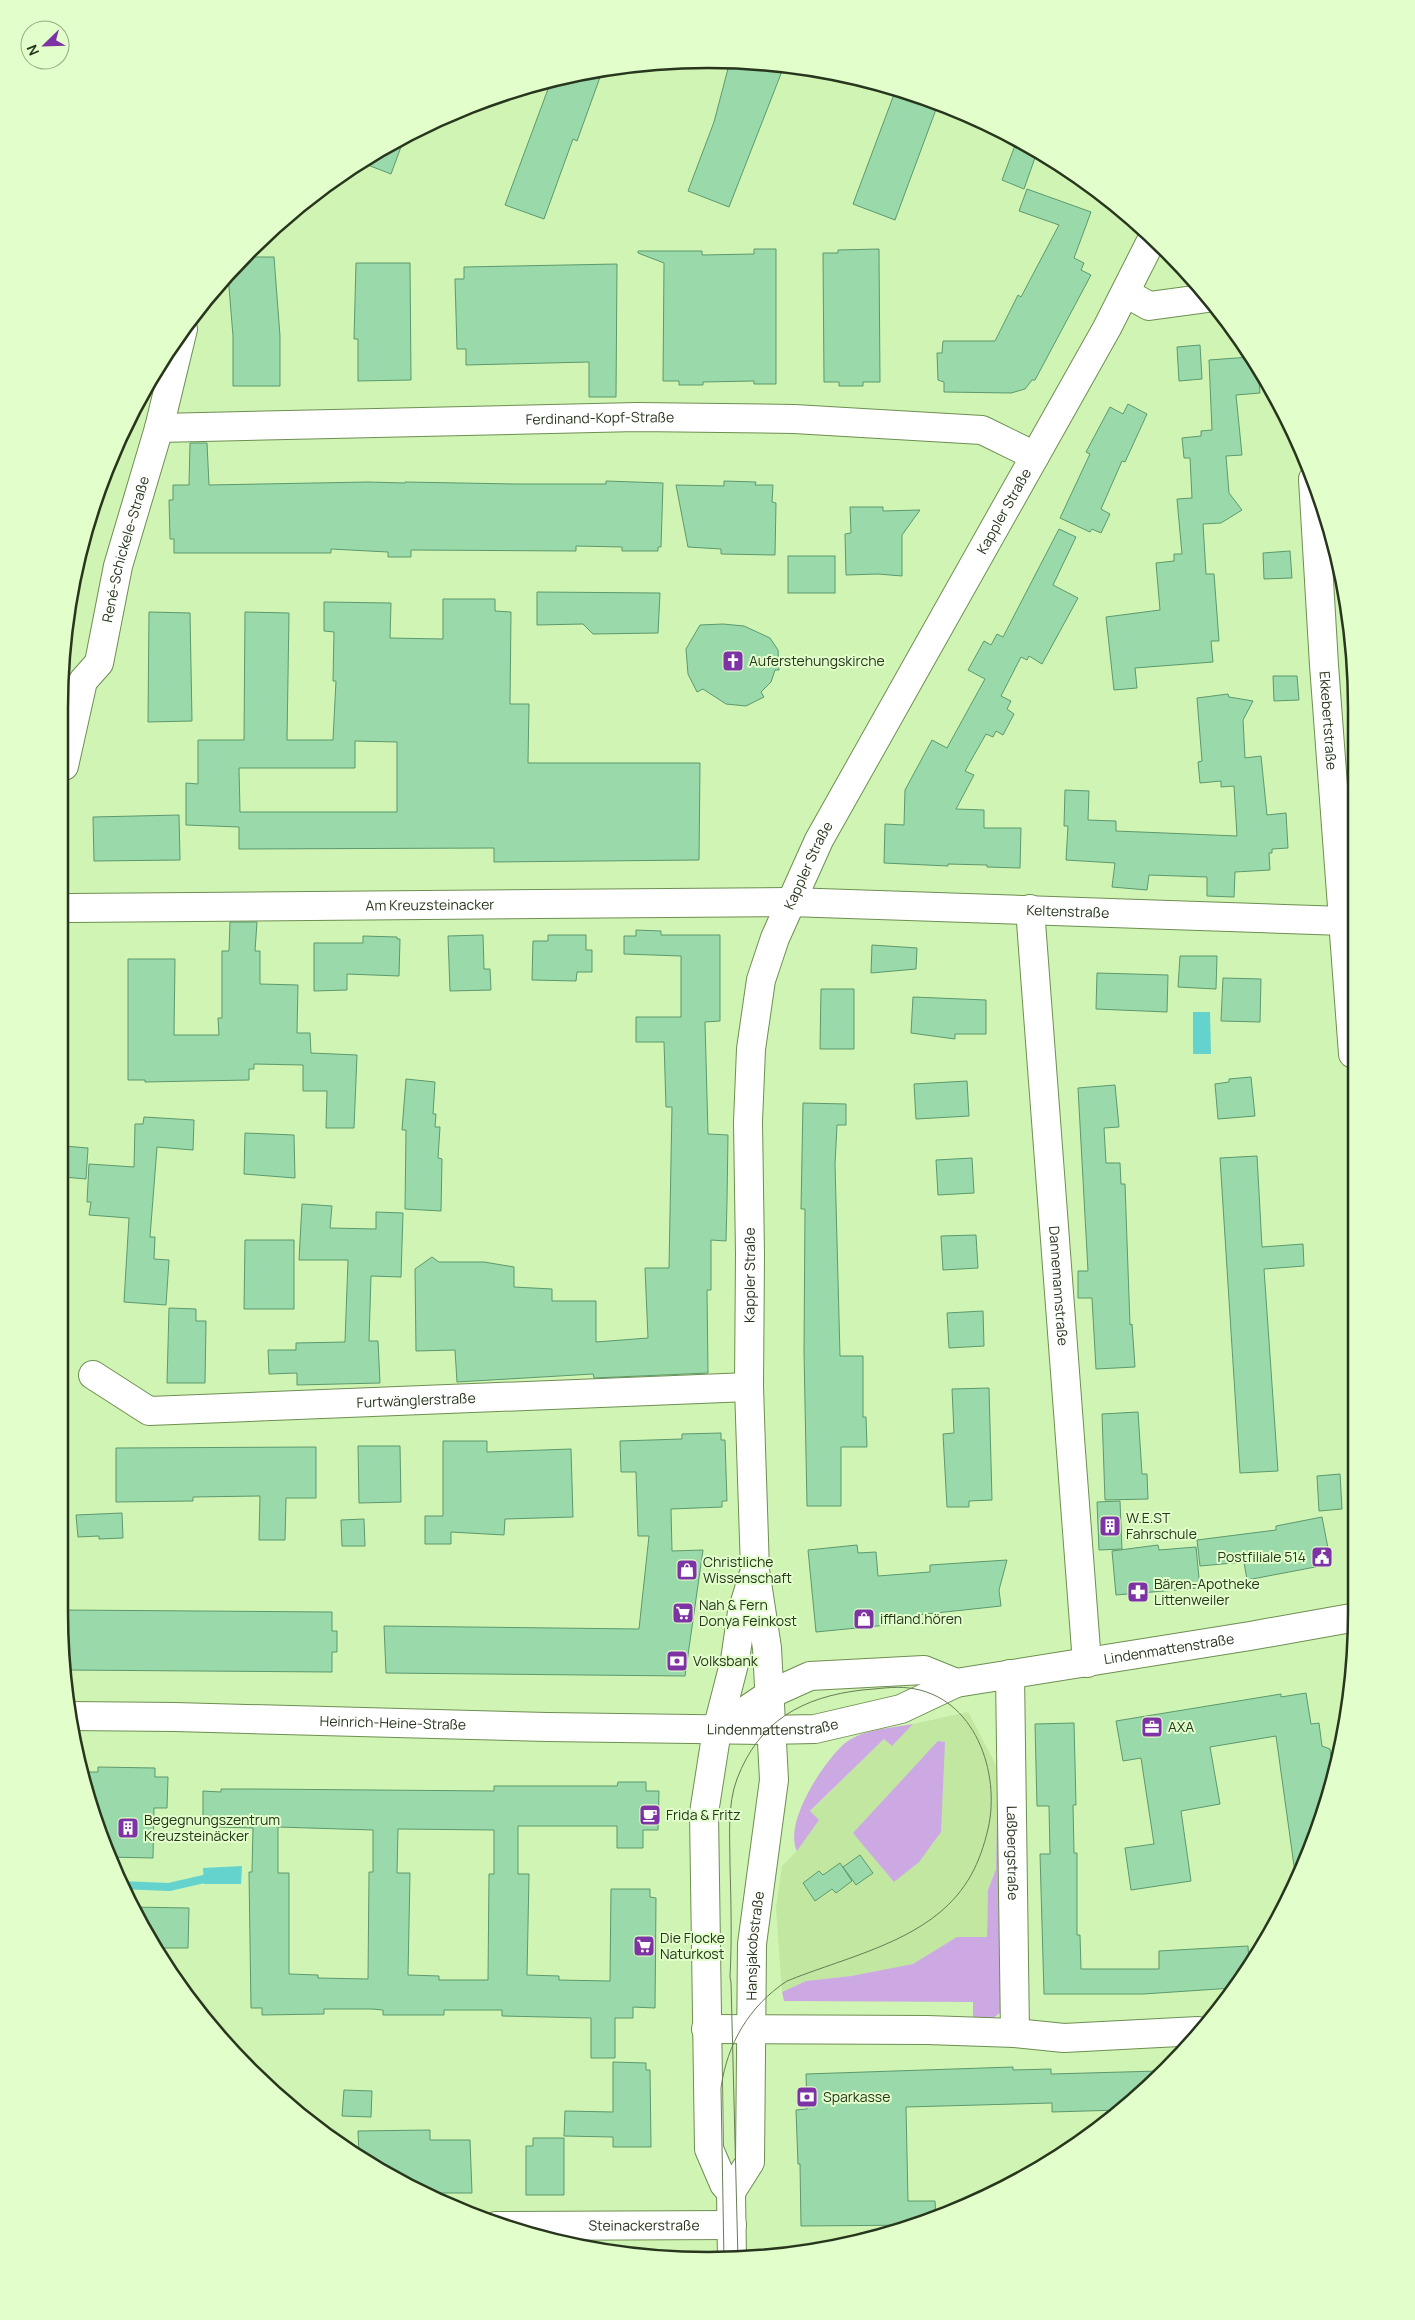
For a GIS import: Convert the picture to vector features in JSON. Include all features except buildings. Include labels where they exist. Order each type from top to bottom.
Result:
[{"type":"street","name":"Kappler Straße","points":[[770,1694],[767,1648],[755,1570],[749,1387],[750,1254],[748,1122],[751,1049],[761,980],[775,938],[819,840],[1126,293],[1149,245]]},
{"type":"street","points":[[1126,293],[1149,306],[1200,299]]},
{"type":"street","name":"René-Schickele-Straße","points":[[68,749],[84,681],[99,663],[118,566],[159,428],[179,347]]},
{"type":"street","name":"Ferdinand-Kopf-Straße","points":[[159,428],[637,417],[794,418],[982,430],[1035,456]]},
{"type":"street","name":"Ekkebertstraße","points":[[1314,503],[1324,665],[1348,980]]},
{"type":"street","name":"Am Kreuzsteinacker","points":[[70,908],[790,902]]},
{"type":"street","name":"Keltenstraße","points":[[790,902],[1344,921]]},
{"type":"street","name":"Dannemannstraße","points":[[1030,909],[1087,1663]]},
{"type":"street","name":"Furtwänglerstraße","points":[[93,1375],[149,1411],[749,1387]]},
{"type":"street","name":"Kappler Straße","points":[[717,1730],[735,1660],[742,1612],[755,1570]]},
{"type":"street","name":"Lindenmattenstraße","points":[[717,1730],[815,1729],[901,1709],[956,1683],[1087,1663],[1348,1619]]},
{"type":"street","name":"Lindenmattenstraße","points":[[717,1730],[770,1694],[810,1676],[924,1670],[956,1683]]},
{"type":"street","name":"Laßbergstraße","points":[[1010,1674],[1016,2032]]},
{"type":"street","name":"Hansjakobstraße","points":[[731,2192],[750,2162],[750,2030],[755,1916],[774,1780],[770,1694]]},
{"type":"street","name":"Heinrich-Heine-Straße","points":[[76,1716],[175,1716],[717,1730]]},
{"type":"street","points":[[717,1730],[704,1813],[706,2029],[710,2149],[724,2184],[731,2192],[732,2251]]},
{"type":"street","points":[[706,2029],[1016,2032],[1064,2038],[1191,2031]]},
{"type":"street","name":"Steinackerstraße","points":[[525,2226],[732,2225]]},
{"type":"shaded area","points":[[968,1712],[998,1769],[1000,1820],[996,1869],[988,1890],[987,1937],[958,1937],[914,1964],[851,1976],[806,1981],[782,1992],[776,1908],[782,1866],[797,1851],[818,1820],[810,1812],[884,1739],[892,1746],[913,1724]]},
{"type":"shaded area","points":[[913,1724],[892,1746],[884,1739],[810,1811],[819,1820],[797,1851],[794,1839],[795,1825],[800,1810],[816,1779],[835,1753],[844,1744],[859,1735]]},
{"type":"shaded area","points":[[938,1741],[945,1742],[941,1832],[919,1862],[894,1882],[853,1833]]},
{"type":"shaded area","points":[[998,1769],[1002,2011],[985,2021],[973,2023],[973,2002],[784,2001],[782,1992],[806,1981],[851,1976],[913,1964],[957,1937],[987,1937],[988,1890],[996,1869]]},
{"type":"water","points":[[1193,1012],[1210,1012],[1211,1054],[1193,1054]]},
{"type":"water","points":[[242,1866],[241,1884],[204,1884],[203,1868]]},
{"type":"waterway","points":[[129,1885],[169,1887],[204,1879]]},
{"type":"tram line","points":[[892,1687],[909,1688],[932,1694],[951,1706],[966,1721],[978,1740],[986,1762],[990,1784],[991,1807],[988,1829],[981,1853],[971,1875],[949,1904],[923,1925],[886,1944],[787,1981],[751,2014],[733,2045],[730,1977],[730,1811],[737,1779],[746,1759],[770,1727],[785,1715],[820,1699],[840,1693],[892,1687]]},
{"type":"tram line","points":[[724,2252],[721,2088],[733,2045]]},
{"type":"tram line","points":[[733,2045],[738,2251]]},
{"type":"place","name":"Auferstehungskirche","points":[[733,661]]},
{"type":"place","name":"W.E.ST Fahrschule","points":[[1110,1526]]},
{"type":"place","name":"Postfiliale 514","points":[[1322,1557]]},
{"type":"place","name":"Christliche Wissenschaft","points":[[687,1570]]},
{"type":"place","name":"Bären-Apotheke Littenweiler","points":[[1138,1592]]},
{"type":"place","name":"Nah & Fern Donya Feinkost","points":[[683,1613]]},
{"type":"place","name":"iffland.hören","points":[[864,1619]]},
{"type":"place","name":"Volksbank","points":[[677,1661]]},
{"type":"place","name":"AXA","points":[[1152,1727]]},
{"type":"place","name":"Frida & Fritz","points":[[650,1815]]},
{"type":"place","name":"Begegnungszentrum Kreuzsteinäcker","points":[[128,1828]]},
{"type":"place","name":"Die Flocke Naturkost","points":[[644,1946]]},
{"type":"place","name":"Sparkasse","points":[[807,2097]]}]
